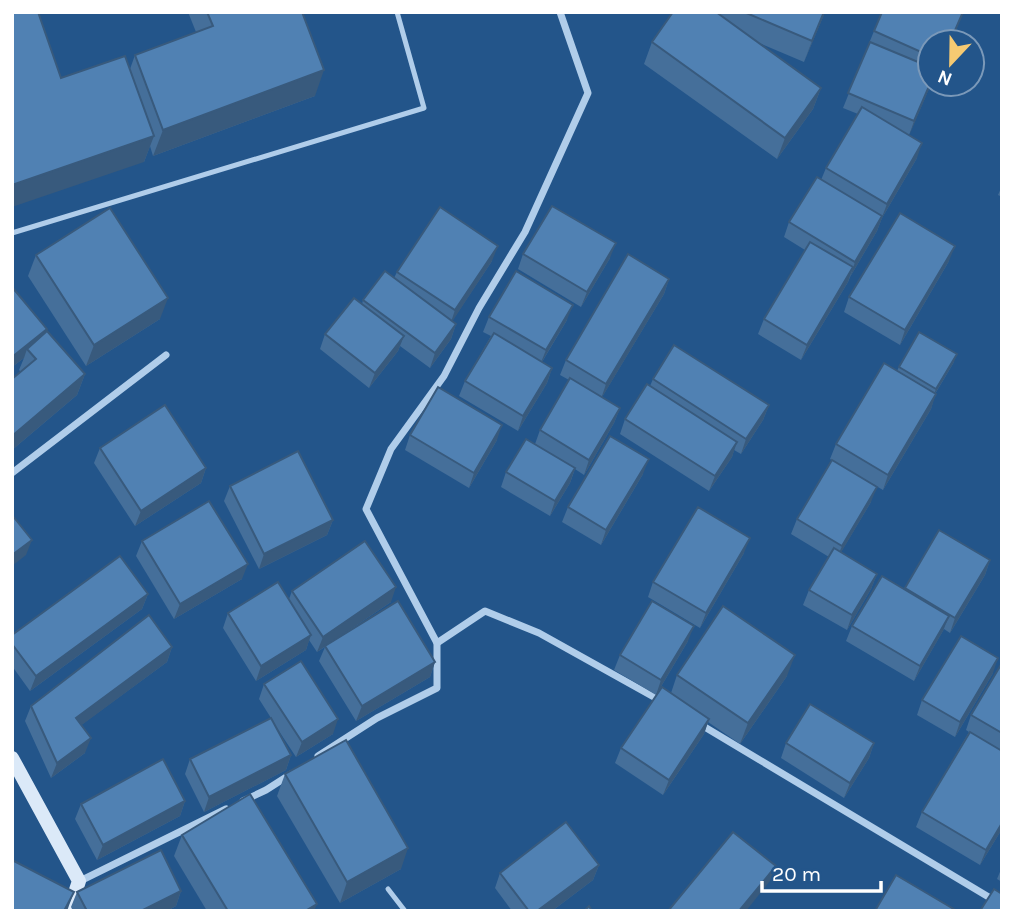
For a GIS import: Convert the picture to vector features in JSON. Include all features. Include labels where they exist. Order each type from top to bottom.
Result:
[{"type":"street","points":[[310,761],[377,718],[437,688],[438,643],[366,509],[391,449],[444,376],[479,308],[525,232],[588,93],[560,12]]},
{"type":"street","points":[[12,473],[166,355]]},
{"type":"street","points":[[438,643],[485,611],[539,633],[672,707]]},
{"type":"street","points":[[695,721],[1002,905]]},
{"type":"street","points":[[12,758],[79,881]]},
{"type":"street","points":[[241,802],[299,769]]},
{"type":"street","points":[[69,911],[79,881],[228,808]]},
{"type":"lane","points":[[12,233],[424,108],[397,12]]},
{"type":"lane","points":[[388,889],[405,911]]},
{"type":"building","points":[[12,12],[38,12],[61,78],[125,56],[154,136],[12,185]]},
{"type":"building","points":[[207,12],[302,12],[324,70],[163,130],[135,55],[213,26]]},
{"type":"building","points":[[673,12],[716,12],[821,88],[785,138],[652,42]]},
{"type":"building","points":[[744,12],[824,12],[812,41]]},
{"type":"building","points":[[882,12],[963,12],[956,28],[916,28],[916,50],[874,31]]},
{"type":"building","points":[[870,42],[916,61],[916,98],[924,98],[914,121],[848,93]]},
{"type":"building","points":[[862,107],[922,143],[887,204],[826,168]]},
{"type":"building","points":[[817,177],[882,216],[855,262],[789,222]]},
{"type":"building","points":[[552,206],[616,243],[587,292],[523,254]]},
{"type":"building","points":[[440,207],[498,246],[455,310],[397,272]]},
{"type":"building","points":[[110,208],[168,298],[94,345],[36,255]]},
{"type":"building","points":[[900,213],[955,246],[905,330],[849,297]]},
{"type":"building","points":[[810,242],[853,267],[807,345],[764,319]]},
{"type":"building","points":[[628,254],[669,279],[606,384],[566,360]]},
{"type":"building","points":[[385,271],[456,324],[435,353],[363,300]]},
{"type":"building","points":[[516,271],[573,305],[546,350],[489,317]]},
{"type":"building","points":[[12,287],[47,329],[12,357]]},
{"type":"building","points":[[354,298],[404,336],[375,373],[325,334]]},
{"type":"building","points":[[47,331],[85,374],[12,436],[12,379],[36,359],[27,349]]},
{"type":"building","points":[[919,332],[957,354],[936,389],[899,367]]},
{"type":"building","points":[[494,333],[552,368],[523,416],[465,381]]},
{"type":"building","points":[[674,345],[769,405],[746,439],[653,379]]},
{"type":"building","points":[[884,363],[936,394],[888,475],[836,444]]},
{"type":"building","points":[[570,378],[620,408],[589,460],[540,430]]},
{"type":"building","points":[[647,384],[737,442],[715,476],[625,419]]},
{"type":"building","points":[[438,387],[502,425],[474,473],[410,435]]},
{"type":"building","points":[[165,405],[206,468],[141,511],[100,448]]},
{"type":"building","points":[[610,436],[649,459],[606,530],[568,507]]},
{"type":"building","points":[[526,439],[575,468],[555,501],[506,472]]},
{"type":"building","points":[[298,451],[333,520],[264,554],[230,486]]},
{"type":"building","points":[[832,460],[877,487],[842,546],[797,519]]},
{"type":"building","points":[[209,501],[248,564],[180,604],[142,541]]},
{"type":"building","points":[[698,507],[750,538],[706,613],[653,582]]},
{"type":"building","points":[[12,515],[32,540],[12,555]]},
{"type":"building","points":[[939,530],[990,560],[955,618],[905,588]]},
{"type":"building","points":[[365,541],[396,587],[323,637],[292,591]]},
{"type":"building","points":[[834,548],[877,574],[852,615],[809,590]]},
{"type":"building","points":[[120,556],[148,594],[36,676],[12,644],[12,635]]},
{"type":"building","points":[[882,576],[949,616],[920,666],[852,626]]},
{"type":"building","points":[[278,582],[311,635],[261,666],[228,613]]},
{"type":"building","points":[[398,601],[435,662],[362,706],[325,646]]},
{"type":"building","points":[[652,601],[694,626],[661,680],[620,655]]},
{"type":"building","points":[[723,606],[795,655],[748,723],[677,675]]},
{"type":"building","points":[[149,615],[172,647],[76,718],[91,738],[57,763],[31,706]]},
{"type":"building","points":[[961,636],[998,658],[960,722],[922,700]]},
{"type":"building","points":[[301,661],[338,719],[302,742],[264,684]]},
{"type":"building","points":[[1002,663],[1002,733],[971,715]]},
{"type":"building","points":[[662,687],[709,719],[669,780],[621,748]]},
{"type":"building","points":[[810,704],[874,743],[850,783],[786,743]]},
{"type":"building","points":[[271,718],[291,755],[209,797],[190,759]]},
{"type":"building","points":[[970,732],[1002,751],[1002,823],[986,850],[922,812]]},
{"type":"building","points":[[346,740],[408,848],[347,882],[285,774]]},
{"type":"building","points":[[163,759],[185,801],[103,845],[81,804]]},
{"type":"building","points":[[250,794],[317,904],[305,911],[228,911],[182,835]]},
{"type":"building","points":[[566,822],[599,865],[537,911],[529,911],[500,873]]},
{"type":"building","points":[[733,832],[776,866],[739,911],[668,911]]},
{"type":"building","points":[[161,850],[181,891],[141,911],[87,911],[77,892]]},
{"type":"building","points":[[12,860],[74,892],[64,911],[12,911]]},
{"type":"building","points":[[896,875],[957,911],[875,911]]},
{"type":"building","points":[[994,889],[1002,894],[1002,911],[980,911]]}]
